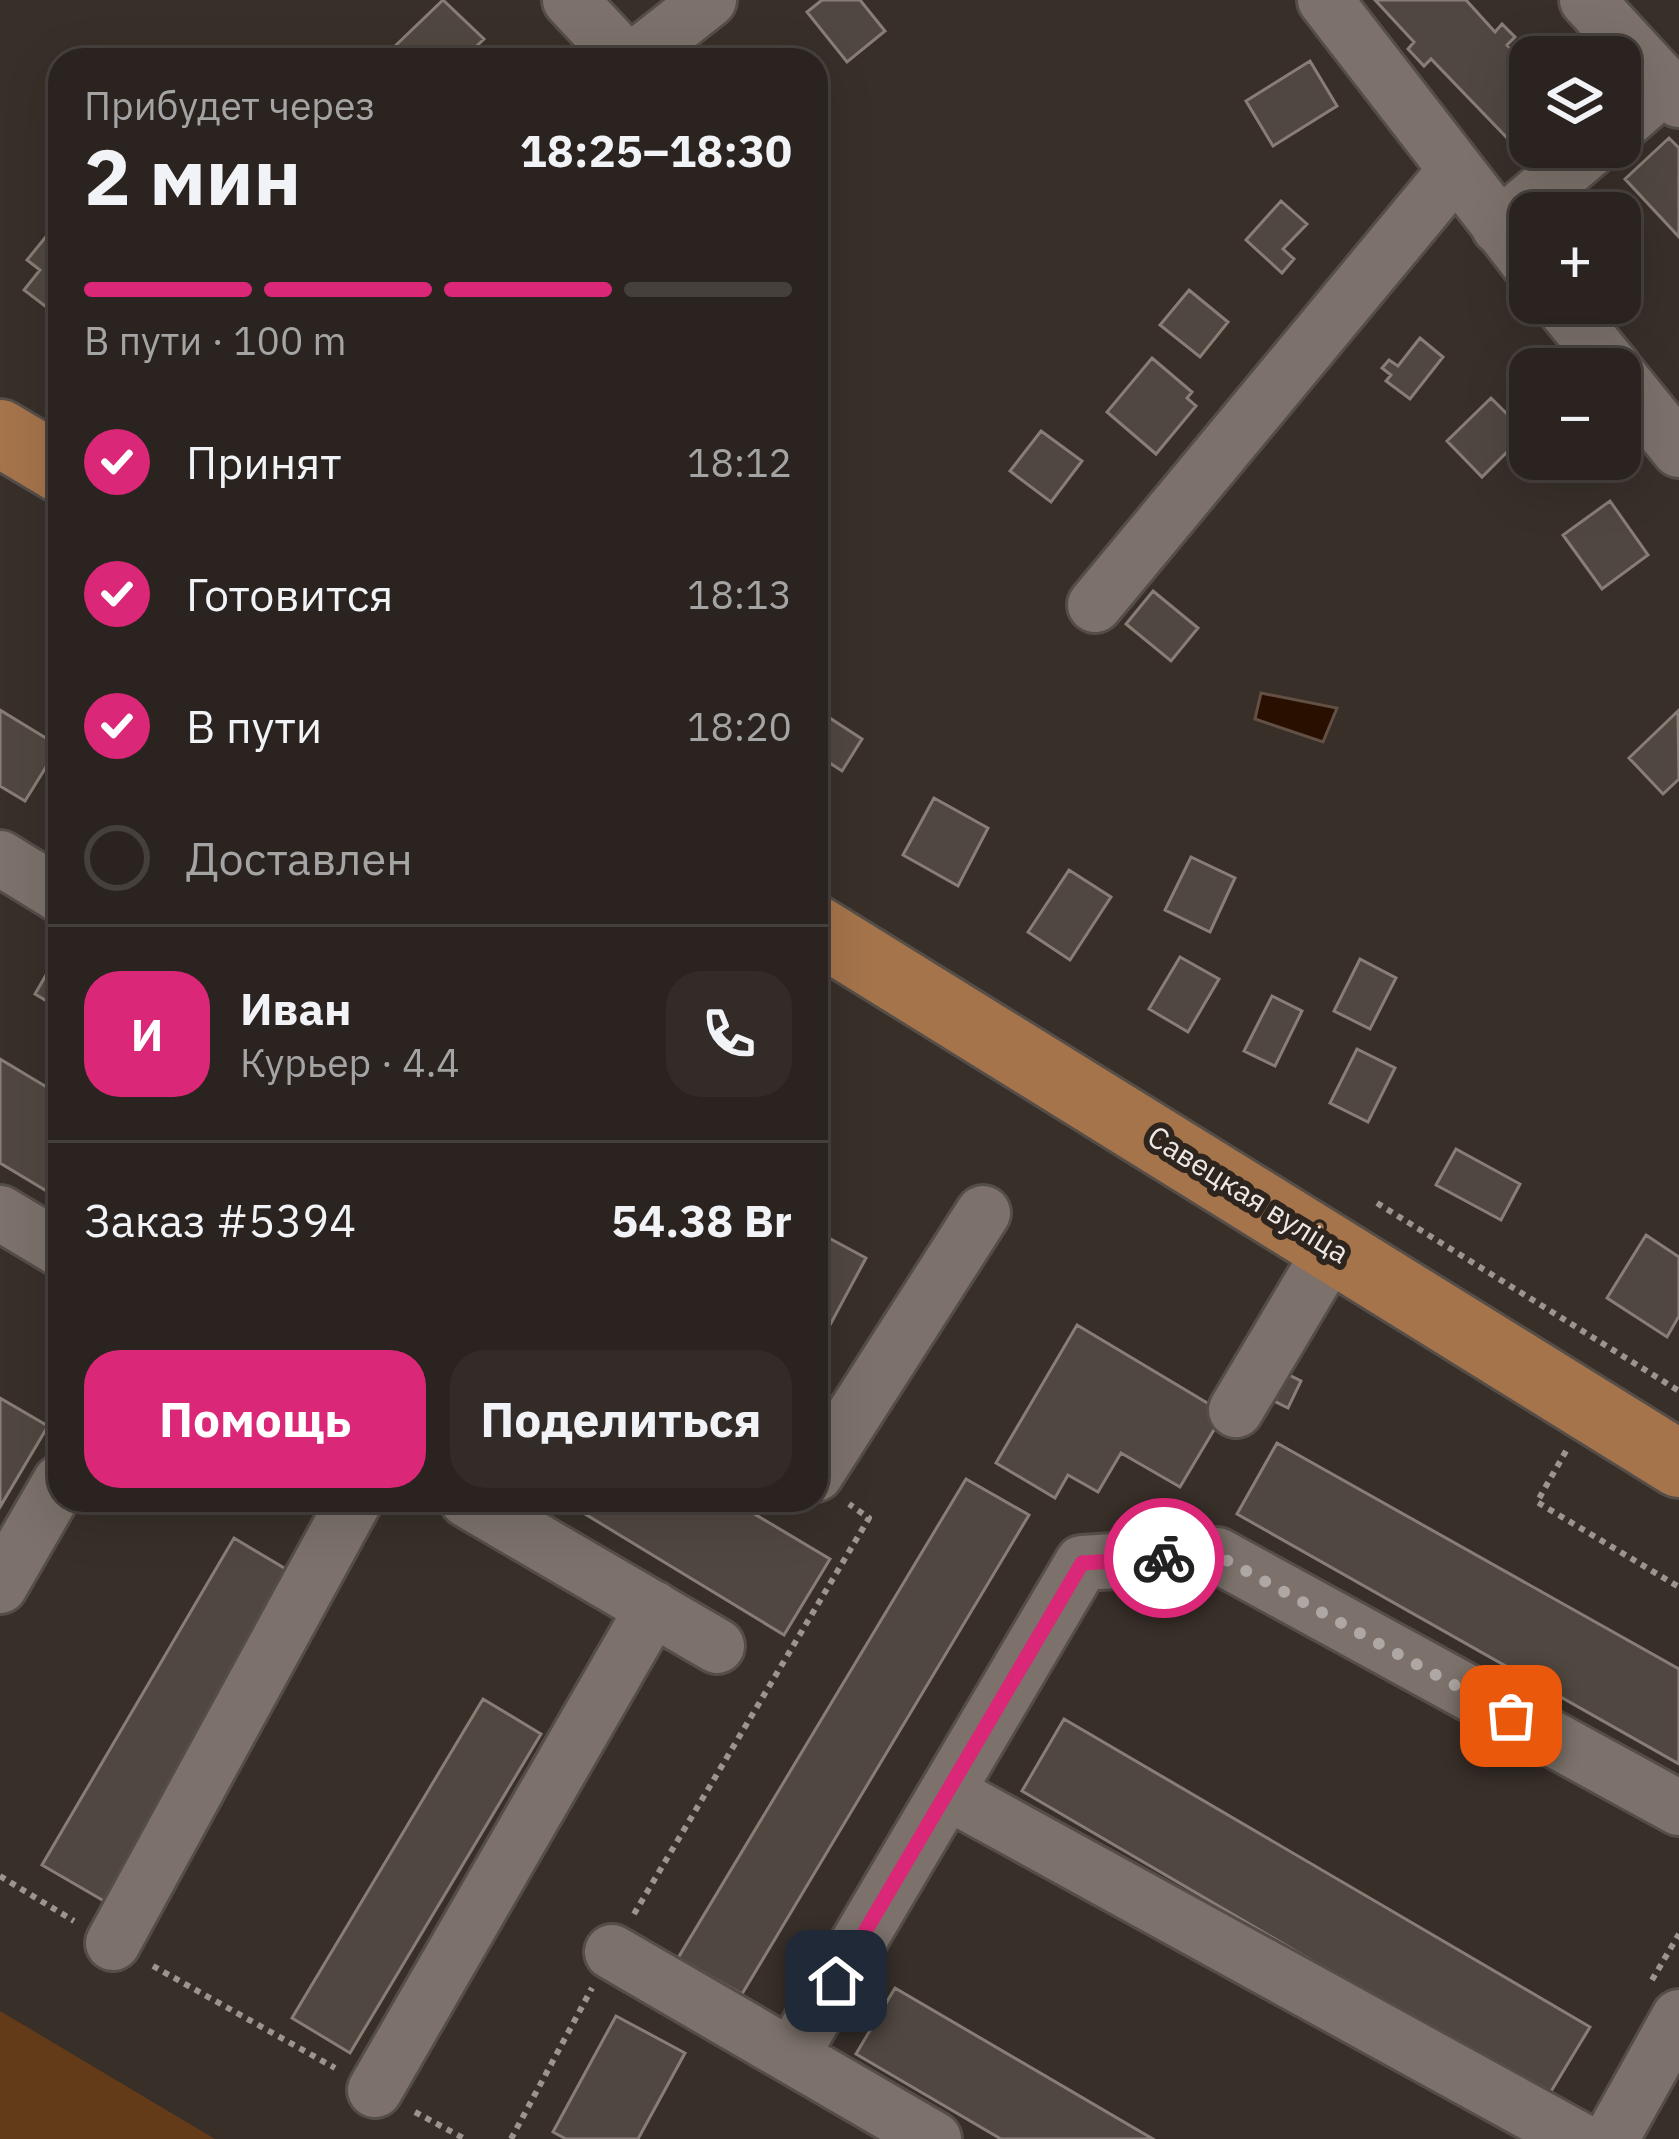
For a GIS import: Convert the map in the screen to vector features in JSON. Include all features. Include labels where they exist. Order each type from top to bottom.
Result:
[{"type":"main road","points":[[0,433],[48,463]]},
{"type":"main road","name":"Савецкая вуліца","points":[[828,936],[1355,1225],[1673,1432]]},
{"type":"street","points":[[570,0],[618,48]]},
{"type":"street","points":[[646,48],[710,0]]},
{"type":"street","points":[[1324,0],[1509,240]]},
{"type":"street","points":[[1587,0],[1672,93],[1641,111]]},
{"type":"street","points":[[1558,192],[1577,168]]},
{"type":"street","points":[[1095,605],[1454,172]]},
{"type":"street","points":[[1577,324],[1597,348]]},
{"type":"street","points":[[1641,403],[1679,450]]},
{"type":"street","points":[[0,858],[48,888]]},
{"type":"street","points":[[0,1213],[48,1242]]},
{"type":"street","points":[[828,1479],[983,1213]]},
{"type":"street","points":[[1236,1410],[1355,1225]]},
{"type":"street","points":[[0,1586],[48,1503]]},
{"type":"street","points":[[112,1943],[348,1512]]},
{"type":"street","points":[[488,1512],[717,1646]]},
{"type":"street","points":[[791,2056],[1082,1563],[1217,1555],[1679,1808]]},
{"type":"street","points":[[375,2090],[653,1608]]},
{"type":"street","points":[[947,1792],[1578,2139]]},
{"type":"street","points":[[612,1952],[934,2139]]},
{"type":"street","points":[[1611,2139],[1679,2017]]},
{"type":"path","points":[[1355,1225],[1673,1432]]},
{"type":"path","points":[[511,2139],[612,1952],[869,1518],[828,1486]]},
{"type":"path","points":[[1537,1502],[1679,1587]]},
{"type":"path","points":[[0,1876],[465,2139]]},
{"type":"shaded area","points":[[1261,693],[1337,708],[1323,742],[1255,719]]},
{"type":"shaded area","points":[[0,2011],[215,2139],[0,2139]]},
{"type":"building","points":[[443,0],[484,39],[475,48],[393,48]]},
{"type":"building","points":[[822,0],[860,0],[885,31],[847,62],[807,12]]},
{"type":"building","points":[[1375,0],[1466,0],[1495,32],[1502,24],[1514,36],[1509,36],[1507,45],[1509,140],[1431,59],[1424,66],[1408,49],[1414,42]]},
{"type":"building","points":[[1310,61],[1337,106],[1273,146],[1246,101]]},
{"type":"building","points":[[1669,138],[1679,148],[1679,237],[1625,179]]},
{"type":"building","points":[[1281,201],[1307,224],[1283,249],[1294,259],[1282,273],[1246,240]]},
{"type":"building","points":[[48,234],[45,306],[24,290],[40,270],[27,260]]},
{"type":"building","points":[[1189,290],[1228,322],[1200,357],[1160,325]]},
{"type":"building","points":[[1420,338],[1443,357],[1410,399],[1386,381],[1391,375],[1382,368],[1389,360],[1398,366]]},
{"type":"building","points":[[1152,358],[1192,392],[1187,398],[1196,406],[1156,454],[1107,412]]},
{"type":"building","points":[[1491,398],[1509,416],[1509,450],[1482,477],[1447,441]]},
{"type":"building","points":[[1041,431],[1082,461],[1051,502],[1010,471]]},
{"type":"building","points":[[1610,501],[1648,555],[1602,589],[1563,535]]},
{"type":"building","points":[[1153,591],[1198,628],[1171,661],[1126,624]]},
{"type":"building","points":[[0,710],[48,739],[48,764],[25,801],[0,786]]},
{"type":"building","points":[[1678,711],[1679,779],[1663,794],[1629,758]]},
{"type":"building","points":[[828,717],[862,739],[842,771],[828,762]]},
{"type":"building","points":[[934,798],[988,828],[958,886],[903,855]]},
{"type":"building","points":[[1191,857],[1235,878],[1210,932],[1165,910]]},
{"type":"building","points":[[1069,870],[1111,897],[1070,960],[1028,932]]},
{"type":"building","points":[[1180,957],[1219,979],[1188,1032],[1149,1009]]},
{"type":"building","points":[[1360,959],[1396,978],[1370,1029],[1334,1011]]},
{"type":"building","points":[[48,972],[48,1002],[35,994]]},
{"type":"building","points":[[1272,996],[1302,1011],[1275,1066],[1244,1051]]},
{"type":"building","points":[[1357,1049],[1395,1068],[1368,1122],[1330,1103]]},
{"type":"building","points":[[0,1059],[48,1088],[48,1192],[0,1163]]},
{"type":"building","points":[[1456,1149],[1520,1184],[1501,1220],[1436,1185]]},
{"type":"building","points":[[1646,1235],[1679,1257],[1679,1316],[1667,1337],[1607,1298]]},
{"type":"building","points":[[828,1237],[866,1258],[828,1329]]},
{"type":"building","points":[[1077,1325],[1224,1413],[1180,1487],[1121,1453],[1098,1492],[1068,1475],[1055,1498],[996,1463]]},
{"type":"building","points":[[1275,1368],[1301,1381],[1288,1408],[1262,1395]]},
{"type":"building","points":[[0,1398],[48,1426],[0,1507]]},
{"type":"building","points":[[1277,1443],[1679,1669],[1679,1764],[1237,1514]]},
{"type":"building","points":[[966,1479],[1029,1515],[742,1994],[678,1958]]},
{"type":"building","points":[[582,1512],[751,1512],[830,1559],[784,1635]]},
{"type":"building","points":[[234,1538],[296,1575],[104,1901],[42,1865]]},
{"type":"building","points":[[483,1699],[541,1734],[350,2053],[292,2018]]},
{"type":"building","points":[[1064,1719],[1590,2027],[1547,2098],[1022,1791]]},
{"type":"building","points":[[895,1988],[1153,2139],[1001,2139],[856,2054]]},
{"type":"building","points":[[616,2016],[685,2053],[638,2139],[566,2139],[553,2132]]},
{"type":"way so far","points":[[1164,1558],[1217,1555],[1511,1716]]},
{"type":"route","points":[[836,1981],[1082,1563],[1164,1558]]}]
